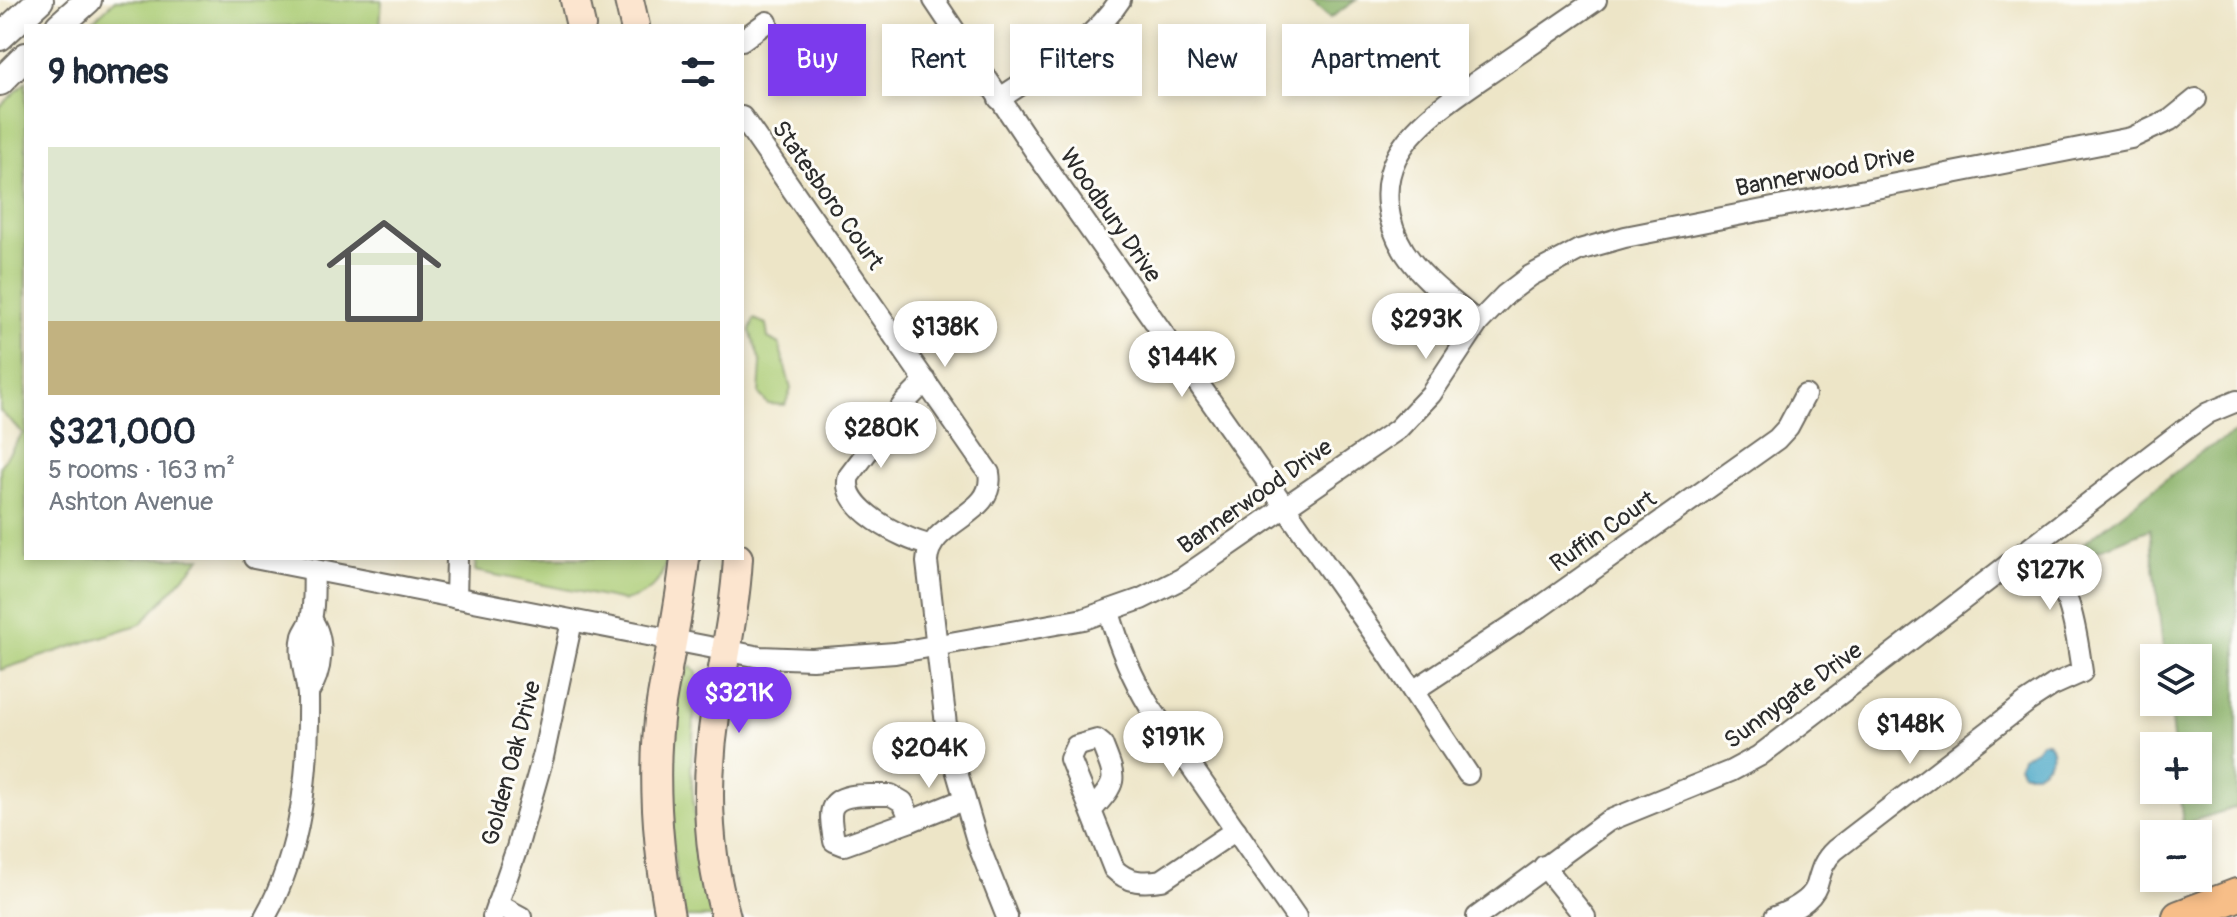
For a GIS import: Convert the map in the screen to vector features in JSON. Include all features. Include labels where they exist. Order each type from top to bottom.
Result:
[{"type":"main road","points":[[575,0],[581,24]]},
{"type":"main road","points":[[629,0],[635,24]]},
{"type":"main road","points":[[670,917],[662,872],[656,783],[661,703],[685,560]]},
{"type":"main road","points":[[726,917],[713,858],[709,811],[710,763],[728,650],[738,560]]},
{"type":"main road","points":[[2179,917],[2237,895]]},
{"type":"street","points":[[0,37],[40,0]]},
{"type":"street","points":[[61,24],[88,0]]},
{"type":"street","name":"Woodbury Drive","points":[[934,0],[999,99],[1468,774]]},
{"type":"street","points":[[999,99],[1093,33],[1120,0]]},
{"type":"street","points":[[1478,323],[1415,267],[1403,249],[1389,215],[1387,194],[1390,173],[1404,145],[1429,118],[1596,0]]},
{"type":"street","points":[[744,39],[767,22]]},
{"type":"street","points":[[0,82],[24,58]]},
{"type":"street","name":"Bannerwood Drive","points":[[264,560],[760,657],[864,657],[1084,619],[1109,612],[1181,579],[1398,429],[1431,394],[1478,323],[1505,295],[1530,276],[1579,250],[1625,237],[2131,138],[2170,120],[2196,99]]},
{"type":"street","name":"Statesboro Court","points":[[744,120],[989,473],[988,491],[980,502],[936,535],[929,545]]},
{"type":"street","points":[[926,381],[905,402],[849,476],[847,493],[853,503],[899,535],[929,545],[927,562],[935,645],[948,742],[963,800],[1007,917]]},
{"type":"street","name":"Ruffin Court","points":[[1413,691],[1539,608],[1777,439],[1799,410],[1805,395]]},
{"type":"street","name":"Sunnygate Drive","points":[[1477,917],[1608,821],[1731,771],[1759,756],[2180,433],[2208,413],[2237,401]]},
{"type":"street","points":[[1775,917],[1809,897],[1816,887],[1823,863],[1835,850],[2027,702],[2053,685],[2082,672],[2071,606],[2060,580],[2036,544]]},
{"type":"street","points":[[456,598],[457,560]]},
{"type":"street","points":[[265,917],[276,898],[296,843],[308,693],[318,675],[320,637],[311,619],[314,570]]},
{"type":"street","points":[[1109,612],[1118,645],[1138,687],[1296,917]]},
{"type":"street","points":[[308,693],[296,685],[289,675],[290,635],[299,625],[311,619]]},
{"type":"street","name":"Golden Oak Drive","points":[[495,911],[543,757],[572,621]]},
{"type":"street","points":[[911,821],[963,800]]},
{"type":"street","points":[[1091,811],[1114,869],[1128,880],[1162,880],[1236,830]]},
{"type":"street","points":[[1544,866],[1585,917]]},
{"type":"street","points":[[495,911],[521,917]]},
{"type":"green space","points":[[115,0],[382,0],[380,24],[89,24]]},
{"type":"green space","points":[[1309,0],[1356,0],[1330,18]]},
{"type":"green space","points":[[24,84],[24,560],[199,560],[141,624],[0,670],[0,466],[23,433],[0,411],[0,107]]},
{"type":"green space","points":[[754,319],[766,324],[768,338],[779,344],[791,389],[785,405],[768,404],[759,394],[761,364],[750,331]]},
{"type":"green space","points":[[2237,432],[2237,807],[2196,820],[2183,820],[2181,804],[2212,804],[2212,732],[2172,732],[2171,716],[2212,716],[2212,644],[2162,644],[2150,529],[2088,554],[2084,543],[2201,452]]},
{"type":"green space","points":[[476,560],[666,560],[653,587],[624,601],[475,571]]},
{"type":"green space","points":[[691,666],[697,673],[691,768],[695,822],[718,917],[683,917],[671,825],[669,749],[672,714],[679,686]]},
{"type":"water","points":[[2041,742],[2048,742],[2051,747],[2050,760],[2036,773],[2023,773],[2019,765],[2022,757],[2035,750]]}]
